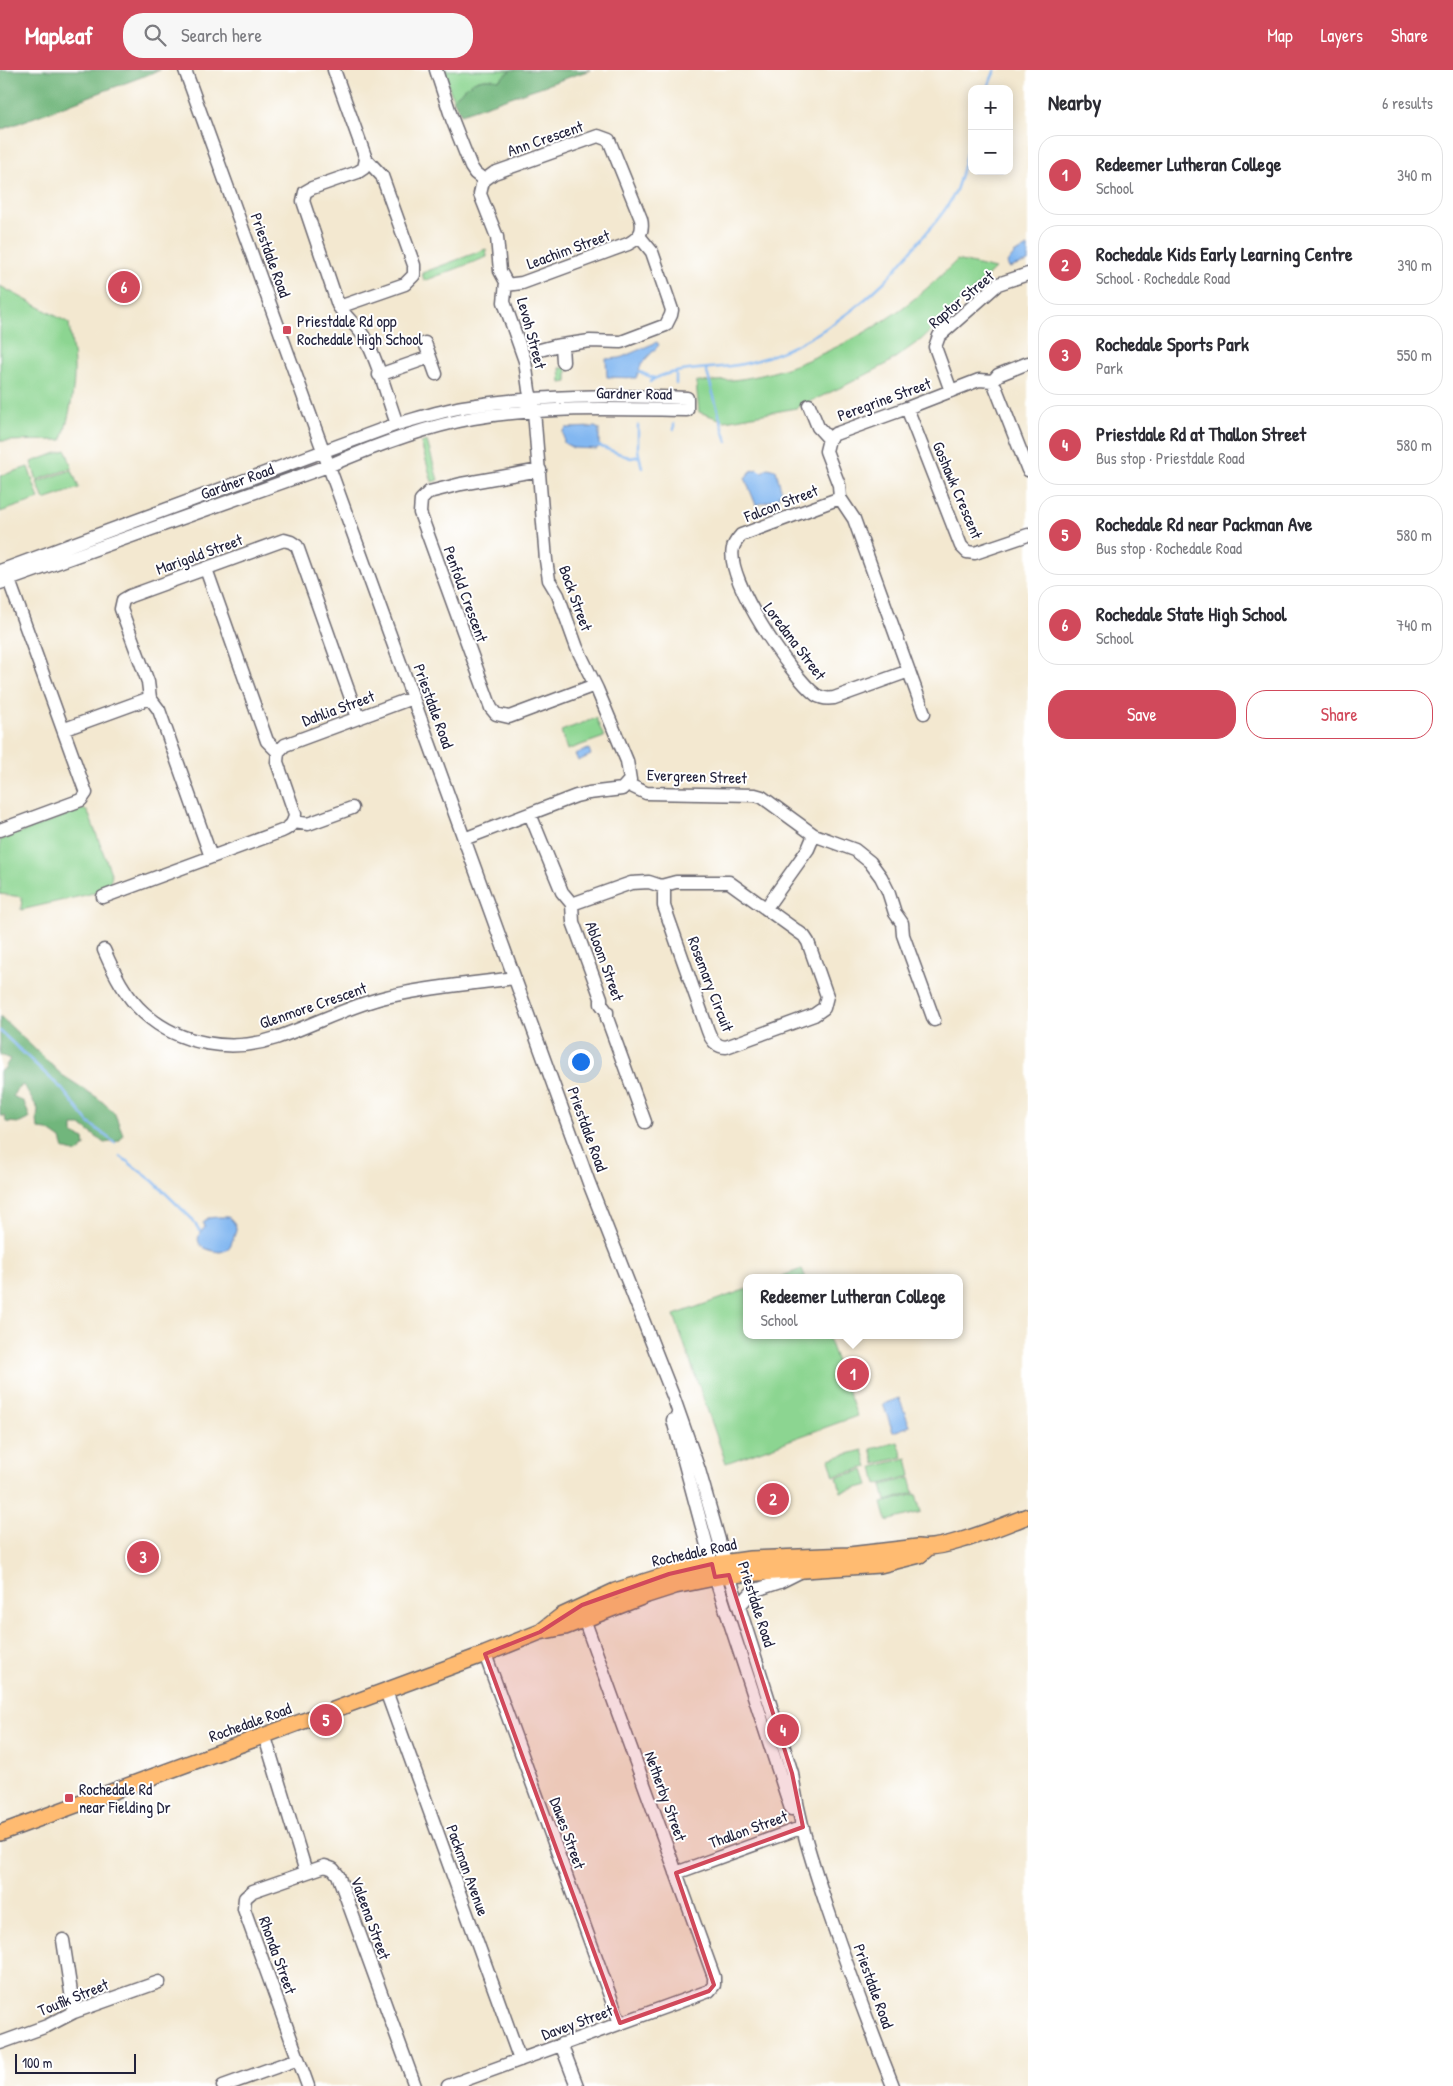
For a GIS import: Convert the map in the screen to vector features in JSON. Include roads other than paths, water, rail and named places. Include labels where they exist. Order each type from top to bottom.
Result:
[{"type":"main road","name":"Rochedale Road","points":[[0,1833],[264,1734],[386,1691],[540,1632],[565,1627],[646,1595],[750,1558],[849,1555],[918,1547],[928,1548],[974,1535],[1028,1516]]},
{"type":"main road","name":"Rochedale Road","points":[[540,1632],[561,1616],[616,1591],[669,1574],[720,1569],[803,1570],[880,1565],[920,1556],[928,1548]]},
{"type":"street","name":"Priestdale Road","points":[[185,70],[607,1231],[673,1396],[696,1462],[720,1569],[800,1828],[846,1966],[893,2086]]},
{"type":"street","points":[[334,70],[366,159],[382,176],[414,265],[414,275],[405,284],[339,307]]},
{"type":"street","points":[[436,70],[452,119],[471,167],[484,180]]},
{"type":"street","name":"Ann Crescent","points":[[484,180],[494,173],[598,136],[604,137],[609,140],[615,150],[641,219],[642,230],[639,236]]},
{"type":"street","points":[[366,159],[364,168],[358,172],[312,188],[305,192],[303,201],[339,307],[359,328],[368,343],[397,424]]},
{"type":"street","name":"Levoh Street","points":[[484,180],[480,188],[480,194],[497,237],[500,271],[506,285],[504,302],[525,361],[534,411]]},
{"type":"street","points":[[540,350],[590,341],[621,342],[661,328],[669,321],[672,310],[652,252],[639,236]]},
{"type":"street","name":"Leachim Street","points":[[506,285],[522,283],[628,244],[639,236]]},
{"type":"street","name":"Raptor Street","points":[[951,391],[935,347],[936,341],[998,284],[1028,274]]},
{"type":"street","points":[[425,343],[436,374]]},
{"type":"street","points":[[562,345],[563,362]]},
{"type":"street","points":[[379,375],[430,357]]},
{"type":"street","name":"Peregrine Street","points":[[924,713],[854,519],[840,498],[839,485],[826,451],[829,439],[835,434],[979,380],[992,381],[998,375],[1028,363]]},
{"type":"street","points":[[992,381],[1028,470]]},
{"type":"street","name":"Gardner Road","points":[[617,395],[687,398],[687,410],[582,408],[474,418],[444,425],[4,576],[397,424],[461,407],[531,398],[617,395]]},
{"type":"street","points":[[809,404],[818,427],[829,439]]},
{"type":"street","name":"Goshawk Crescent","points":[[907,408],[961,546],[968,552],[976,553],[1028,535]]},
{"type":"street","name":"Bock Street","points":[[534,411],[546,560],[550,580],[558,595],[577,648],[596,685],[627,761],[630,780],[627,784]]},
{"type":"street","name":"Penfold Crescent","points":[[540,470],[488,478],[430,492],[421,500],[420,513],[488,700],[496,714],[508,717],[596,685]]},
{"type":"street","name":"Falcon Street","points":[[736,541],[741,535],[840,498]]},
{"type":"street","name":"Marigold Street","points":[[150,698],[148,682],[121,609],[123,600],[284,540],[292,542],[297,546],[358,718]]},
{"type":"street","name":"Loredana Street","points":[[736,541],[732,550],[734,560],[739,581],[752,610],[771,641],[816,695],[825,699],[834,698],[909,671]]},
{"type":"street","points":[[102,898],[290,828],[294,822],[295,814],[277,762],[278,752],[268,741],[206,568]]},
{"type":"street","points":[[0,830],[81,800],[85,797],[86,788],[65,729],[4,576]]},
{"type":"street","points":[[65,729],[150,698],[159,710],[211,857]]},
{"type":"street","name":"Dahlia Street","points":[[278,752],[285,745],[412,698]]},
{"type":"street","name":"Evergreen Street","points":[[464,839],[576,796],[600,791],[622,790],[627,784],[646,793],[755,794],[762,797],[814,835],[855,850],[870,862],[881,877],[895,913],[902,923],[903,935],[934,1020]]},
{"type":"street","points":[[294,822],[308,824],[352,808]]},
{"type":"street","name":"Abloom Street","points":[[530,814],[562,892],[572,904],[573,922],[601,998],[601,1004],[607,1012],[607,1018],[645,1122]]},
{"type":"street","points":[[766,908],[808,849],[814,835]]},
{"type":"street","name":"Rosemary Circuit","points":[[572,904],[631,883],[649,882],[664,886],[676,882],[730,882],[804,936],[808,942],[827,996],[827,1002],[821,1012],[721,1047],[716,1044],[708,1031],[664,906],[664,886]]},
{"type":"street","name":"Glenmore Crescent","points":[[104,950],[114,974],[126,993],[145,1014],[180,1035],[208,1045],[236,1046],[274,1039],[386,997],[514,978]]},
{"type":"street","name":"Priestdale Road","points":[[720,1569],[740,1605],[792,1773],[800,1828]]},
{"type":"street","points":[[740,1605],[753,1591],[780,1582],[803,1570]]},
{"type":"street","name":"Netherby Street","points":[[584,1619],[714,1978],[714,1985]]},
{"type":"street","name":"Dawes Street","points":[[485,1654],[620,2023]]},
{"type":"street","name":"Packman Avenue","points":[[386,1691],[520,2060]]},
{"type":"street","points":[[264,1734],[306,1872]]},
{"type":"street","name":"Thallon Street","points":[[676,1873],[800,1828]]},
{"type":"street","name":"Valeena Street","points":[[306,1872],[325,1866],[333,1869],[338,1875],[415,2086]]},
{"type":"street","name":"Rhonda Street","points":[[306,1872],[253,1891],[245,1898],[244,1909],[308,2086]]},
{"type":"street","points":[[63,1940],[74,2012]]},
{"type":"street","name":"Toufik Street","points":[[0,2043],[47,2026],[74,2012],[159,1982]]},
{"type":"street","name":"Davey Street","points":[[448,2086],[709,1991],[714,1985]]},
{"type":"street","points":[[562,2044],[577,2086]]},
{"type":"street","points":[[223,2086],[298,2059]]},
{"type":"water","points":[[1028,247],[1028,262],[1009,268],[1007,263],[1015,253]]},
{"type":"water","points":[[657,342],[659,345],[642,363],[636,378],[607,377],[606,359],[620,358]]},
{"type":"water","points":[[595,427],[599,429],[599,446],[597,449],[573,448],[564,443],[563,431],[566,428]]},
{"type":"water","points":[[768,468],[776,470],[782,493],[778,495],[779,498],[756,505],[745,478],[751,471],[757,469],[762,472]]},
{"type":"water","points":[[589,749],[591,755],[578,761],[575,754]]},
{"type":"water","points":[[229,1217],[236,1229],[230,1246],[220,1252],[203,1247],[198,1241],[198,1237],[205,1227],[203,1222],[208,1218]]},
{"type":"water","points":[[899,1398],[910,1426],[893,1432],[883,1404]]},
{"type":"waterway","points":[[989,85],[995,70]]},
{"type":"waterway","points":[[650,382],[666,374],[738,365],[778,353],[817,334],[852,310],[888,278],[948,205],[956,190],[968,147]]},
{"type":"waterway","points":[[706,369],[727,442]]},
{"type":"waterway","points":[[637,371],[654,378]]},
{"type":"waterway","points":[[676,372],[676,384]]},
{"type":"waterway","points":[[674,424],[674,429]]},
{"type":"waterway","points":[[638,425],[638,450],[642,468]]},
{"type":"waterway","points":[[599,446],[631,458],[639,456]]},
{"type":"waterway","points":[[0,1031],[62,1089],[89,1123],[115,1143]]},
{"type":"waterway","points":[[120,1156],[153,1181],[191,1218],[200,1231]]},
{"type":"place","name":"Rochedale State High School","points":[[124,287]]},
{"type":"place","name":"Priestdale Rd opp Rochedale High School","points":[[287,330]]},
{"type":"place","name":"Redeemer Lutheran College","points":[[853,1374]]},
{"type":"place","name":"Rochedale Kids Early Learning Centre","points":[[773,1499]]},
{"type":"place","name":"Rochedale Sports Park","points":[[143,1557]]},
{"type":"place","name":"Rochedale Rd near Packman Ave","points":[[326,1720]]},
{"type":"place","name":"Priestdale Rd at Thallon Street","points":[[783,1730]]},
{"type":"place","name":"Rochedale Rd near Fielding Dr","points":[[69,1798]]}]
